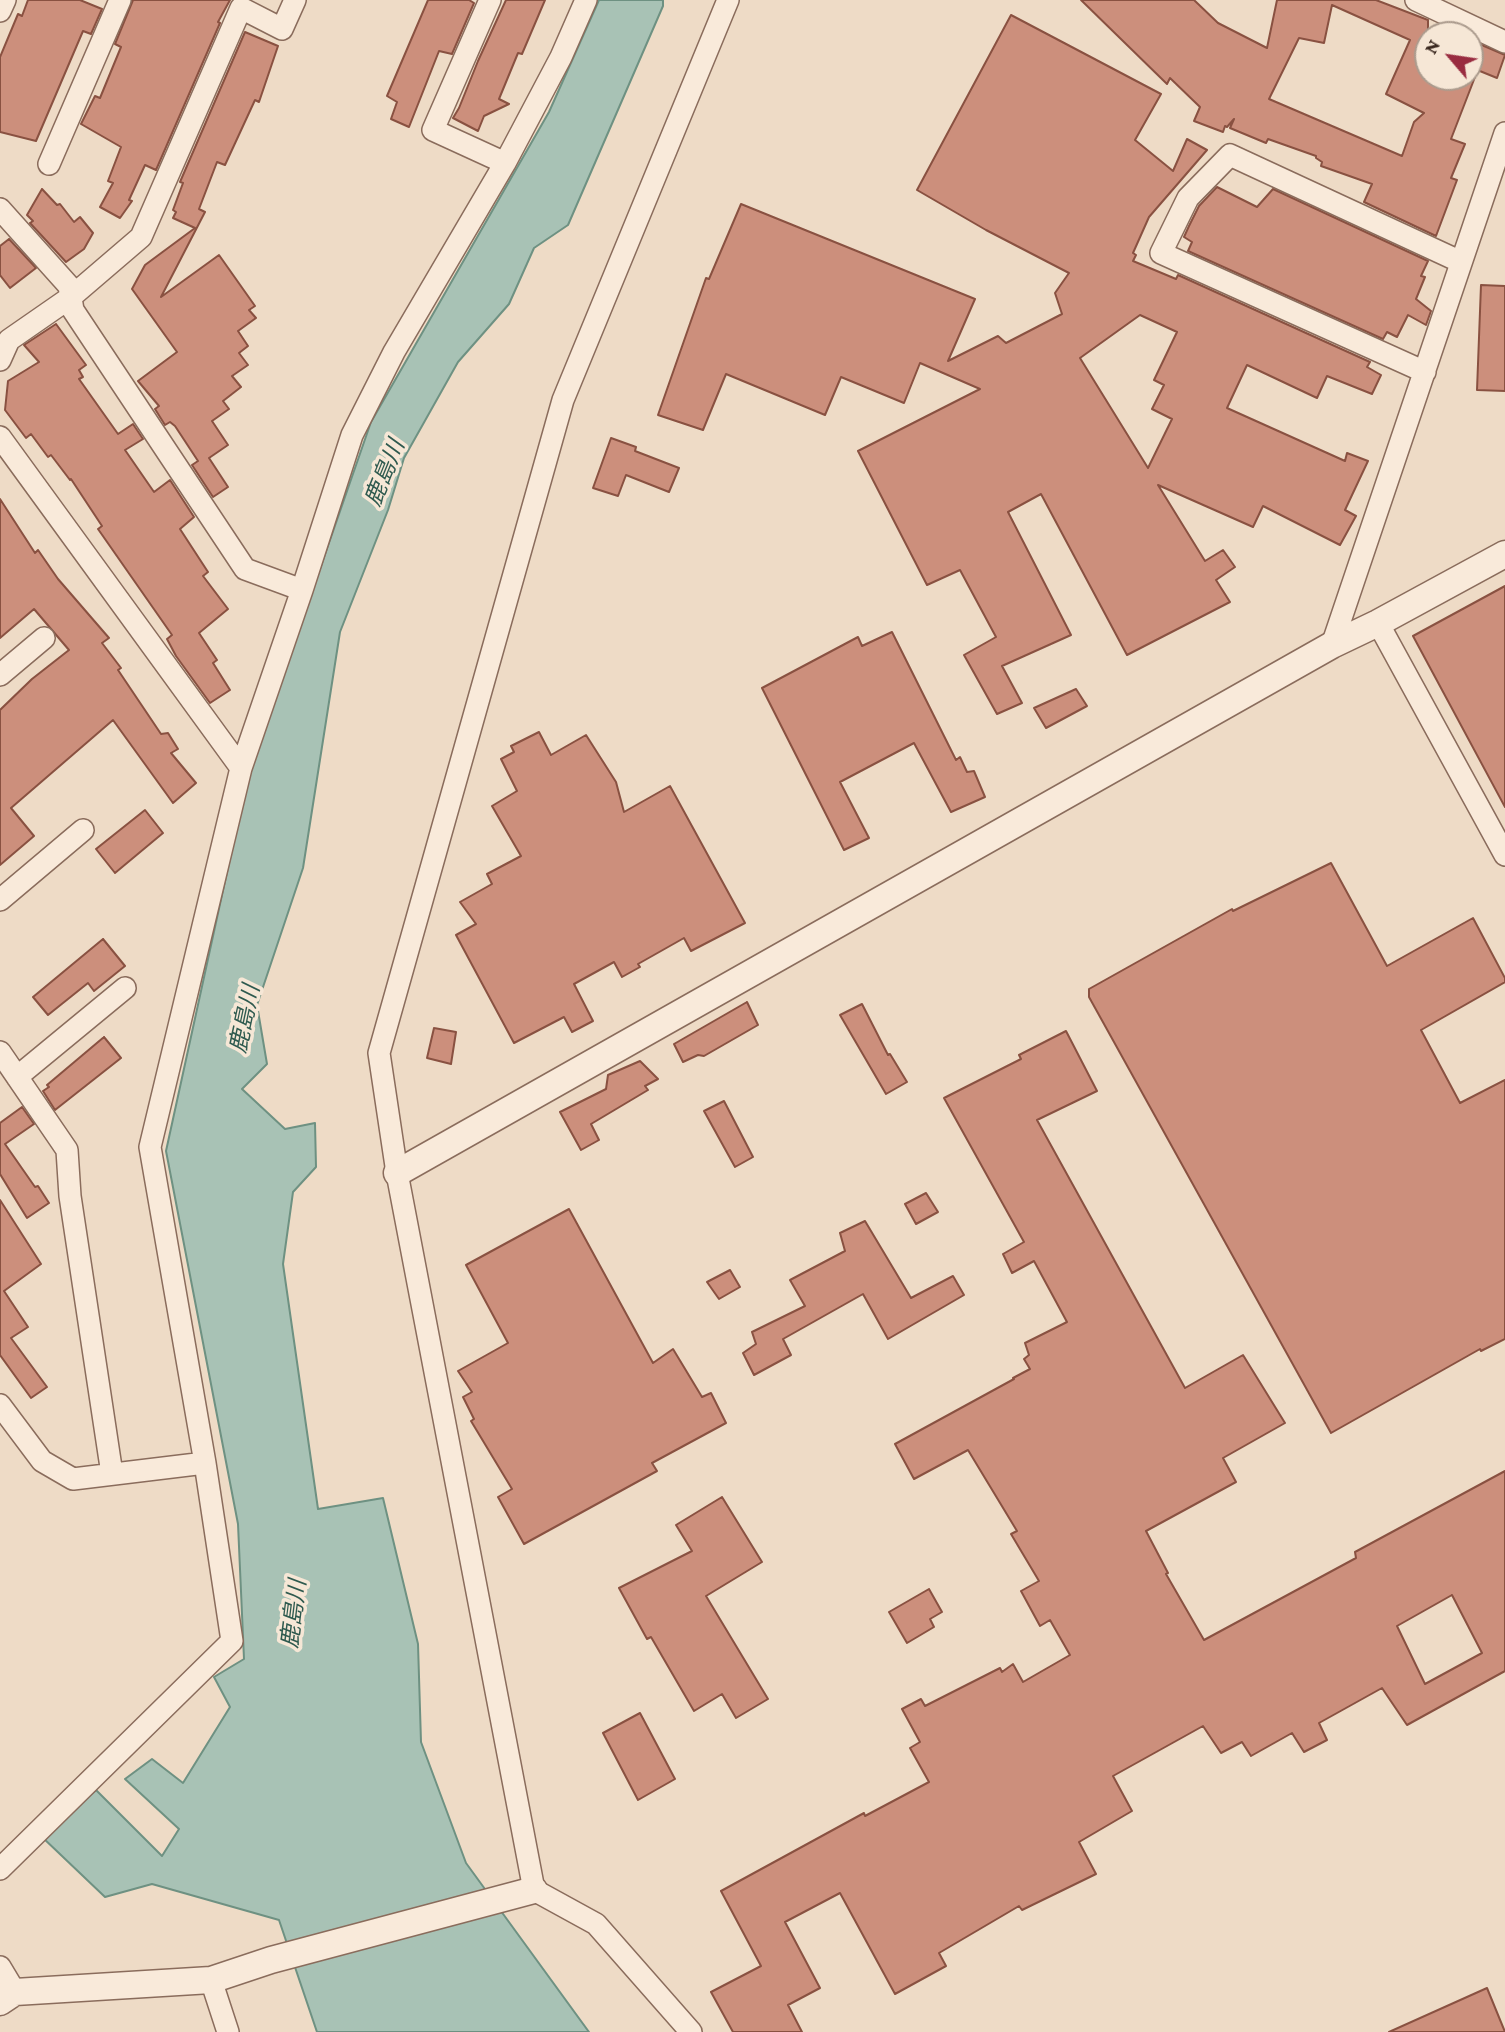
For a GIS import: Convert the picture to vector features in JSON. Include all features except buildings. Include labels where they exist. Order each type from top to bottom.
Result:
[{"type":"street","points":[[0,11],[5,0]]},
{"type":"street","points":[[49,164],[120,0]]},
{"type":"street","points":[[0,360],[9,340],[71,297],[141,237],[242,4],[282,29],[295,0]]},
{"type":"street","points":[[490,0],[433,130],[505,163]]},
{"type":"street","points":[[0,1869],[232,1641],[205,1463],[150,1147],[241,768],[352,435],[394,352],[505,163],[561,57],[586,0]]},
{"type":"street","points":[[534,1890],[397,1173],[379,1053],[559,413],[728,0]]},
{"type":"street","points":[[1416,0],[1505,42]]},
{"type":"street","points":[[1332,645],[1505,134]]},
{"type":"street","points":[[1425,372],[1161,253],[1188,198],[1230,155],[1461,262]]},
{"type":"street","points":[[0,209],[69,286],[73,310],[245,569],[302,590]]},
{"type":"street","points":[[0,437],[241,768]]},
{"type":"street","points":[[397,1173],[1332,645],[1505,554]]},
{"type":"street","points":[[1378,623],[1505,855]]},
{"type":"street","points":[[0,675],[44,638]]},
{"type":"street","points":[[0,901],[83,830]]},
{"type":"street","points":[[17,1077],[125,989]]},
{"type":"street","points":[[1,1054],[67,1150],[70,1196],[112,1474]]},
{"type":"street","points":[[0,1405],[42,1461],[73,1479],[205,1463]]},
{"type":"street","points":[[0,1968],[8,1997],[211,1980],[271,1960],[534,1890],[596,1924],[691,2032]]},
{"type":"street","points":[[211,1980],[228,2032]]},
{"type":"water","name":"鹿島川","points":[[599,0],[663,0],[663,6],[568,225],[534,248],[509,304],[458,362],[404,458],[388,510],[340,632],[303,868],[257,1005],[267,1064],[242,1089],[285,1129],[315,1123],[316,1167],[293,1192],[283,1264],[318,1509],[383,1498],[418,1644],[421,1742],[466,1863],[589,2032],[317,2032],[279,1920],[152,1884],[105,1897],[41,1836],[96,1790],[162,1856],[179,1829],[125,1779],[152,1759],[183,1783],[230,1707],[214,1677],[244,1659],[238,1524],[166,1151],[248,776],[371,422],[549,112]]}]
